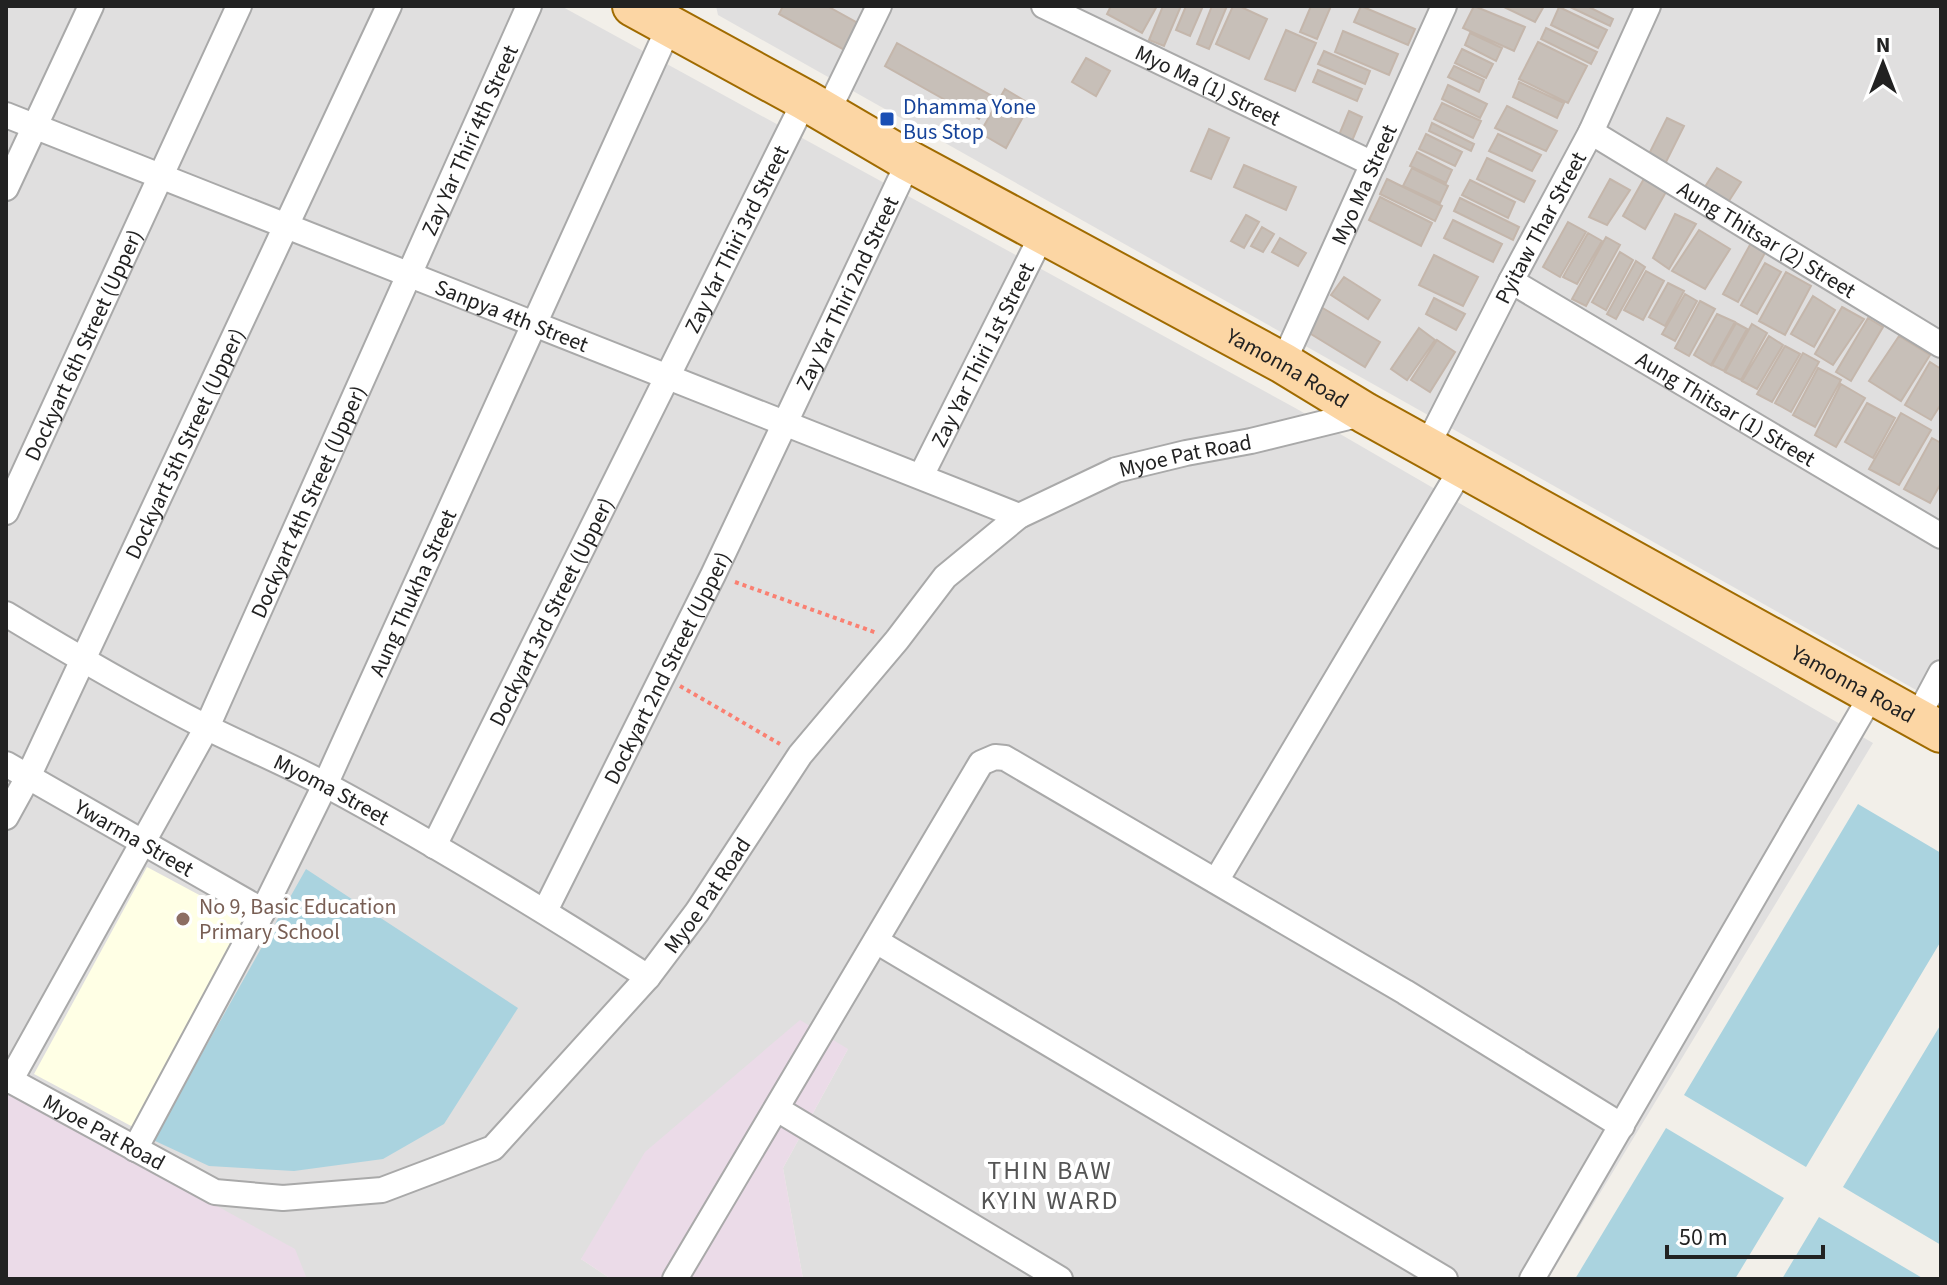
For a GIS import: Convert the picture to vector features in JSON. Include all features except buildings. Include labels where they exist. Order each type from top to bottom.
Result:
[{"type":"main road","name":"Yamonna Road","points":[[633,6],[816,106],[909,161],[1283,363],[1365,413],[1871,696],[1929,725]]},
{"type":"street","points":[[6,188],[91,6]]},
{"type":"street","name":"Dockyart 6th Street (Upper)","points":[[6,512],[239,6]]},
{"type":"street","name":"Dockyart 5th Street (Upper)","points":[[6,817],[28,777],[389,6]]},
{"type":"street","name":"Zay Yar Thiri 4th Street","points":[[409,275],[529,6]]},
{"type":"street","name":"Zay Yar Thiri 3rd Street","points":[[668,377],[816,106],[879,6]]},
{"type":"street","name":"Myo Ma (1) Street","points":[[1044,6],[1373,164]]},
{"type":"street","name":"Pyitaw Thar Street","points":[[1427,446],[1591,132],[1648,6]]},
{"type":"street","name":"Myo Ma Street","points":[[1283,363],[1373,164],[1436,9]]},
{"type":"street","name":"Aung Thukha Street","points":[[135,1149],[263,911],[325,785],[669,27]]},
{"type":"street","name":"Sanpya 4th Street","points":[[6,115],[1019,516]]},
{"type":"street","name":"Aung Thitsar (2) Street","points":[[1591,132],[1941,345]]},
{"type":"street","name":"Zay Yar Thiri 2nd Street","points":[[785,423],[909,161]]},
{"type":"street","name":"Zay Yar Thiri 1st Street","points":[[921,476],[1043,233]]},
{"type":"street","name":"Dockyart 4th Street (Upper)","points":[[8,1080],[145,842],[207,727],[409,275]]},
{"type":"street","name":"Aung Thitsar (1) Street","points":[[1511,281],[1941,536]]},
{"type":"street","name":"Dockyart 3rd Street (Upper)","points":[[434,846],[668,377]]},
{"type":"street","name":"Myoe Pat Road","points":[[8,1080],[215,1192],[283,1198],[382,1190],[493,1148],[648,977],[697,912],[800,755],[897,640],[945,577],[1019,516],[1116,470],[1365,413]]},
{"type":"street","name":"Dockyart 2nd Street (Upper)","points":[[545,911],[713,575],[785,423]]},
{"type":"street","points":[[1216,881],[1463,466]]},
{"type":"street","name":"Myoma Street","points":[[6,614],[82,661],[325,785],[434,846],[545,911],[648,977]]},
{"type":"street","points":[[1929,725],[1941,673]]},
{"type":"street","points":[[1532,1279],[1871,696]]},
{"type":"street","points":[[675,1279],[981,763],[995,757],[1005,758],[1405,992],[1622,1126]]},
{"type":"street","name":"Ywarma Street","points":[[6,764],[263,911]]},
{"type":"street","points":[[876,941],[1445,1279]]},
{"type":"street","points":[[777,1109],[1060,1279]]},
{"type":"path","points":[[713,575],[897,640]]},
{"type":"path","points":[[662,676],[800,755]]},
{"type":"shaded area","points":[[6,6],[561,6],[1297,409],[1873,743],[1548,1279],[803,1279],[783,1168],[848,1049],[581,1259],[611,1279],[307,1279],[6,1090]]},
{"type":"shaded area","points":[[716,6],[1941,6],[1941,704],[718,15]]},
{"type":"shaded area","points":[[147,867],[246,920],[133,1127],[34,1074]]},
{"type":"shaded area","points":[[800,1020],[848,1049],[783,1168],[803,1279],[611,1279],[581,1259],[645,1152]]},
{"type":"shaded area","points":[[6,1090],[295,1249],[307,1279],[6,1279]]},
{"type":"water","points":[[1858,804],[1941,853],[1941,941],[1806,1167],[1684,1095]]},
{"type":"water","points":[[306,869],[518,1008],[444,1124],[383,1159],[294,1171],[209,1166],[153,1140]]},
{"type":"water","points":[[1941,1024],[1941,1245],[1843,1187]]},
{"type":"water","points":[[1666,1128],[1784,1198],[1735,1279],[1575,1279]]},
{"type":"water","points":[[1819,1217],[1924,1279],[1782,1279]]},
{"type":"place","name":"Dhamma Yone Bus Stop","points":[[887,119]]},
{"type":"place","name":"No 9, Basic Education Primary School","points":[[183,919]]},
{"type":"district","name":"THIN BAW KYIN WARD","points":[[1050,1185]]}]
